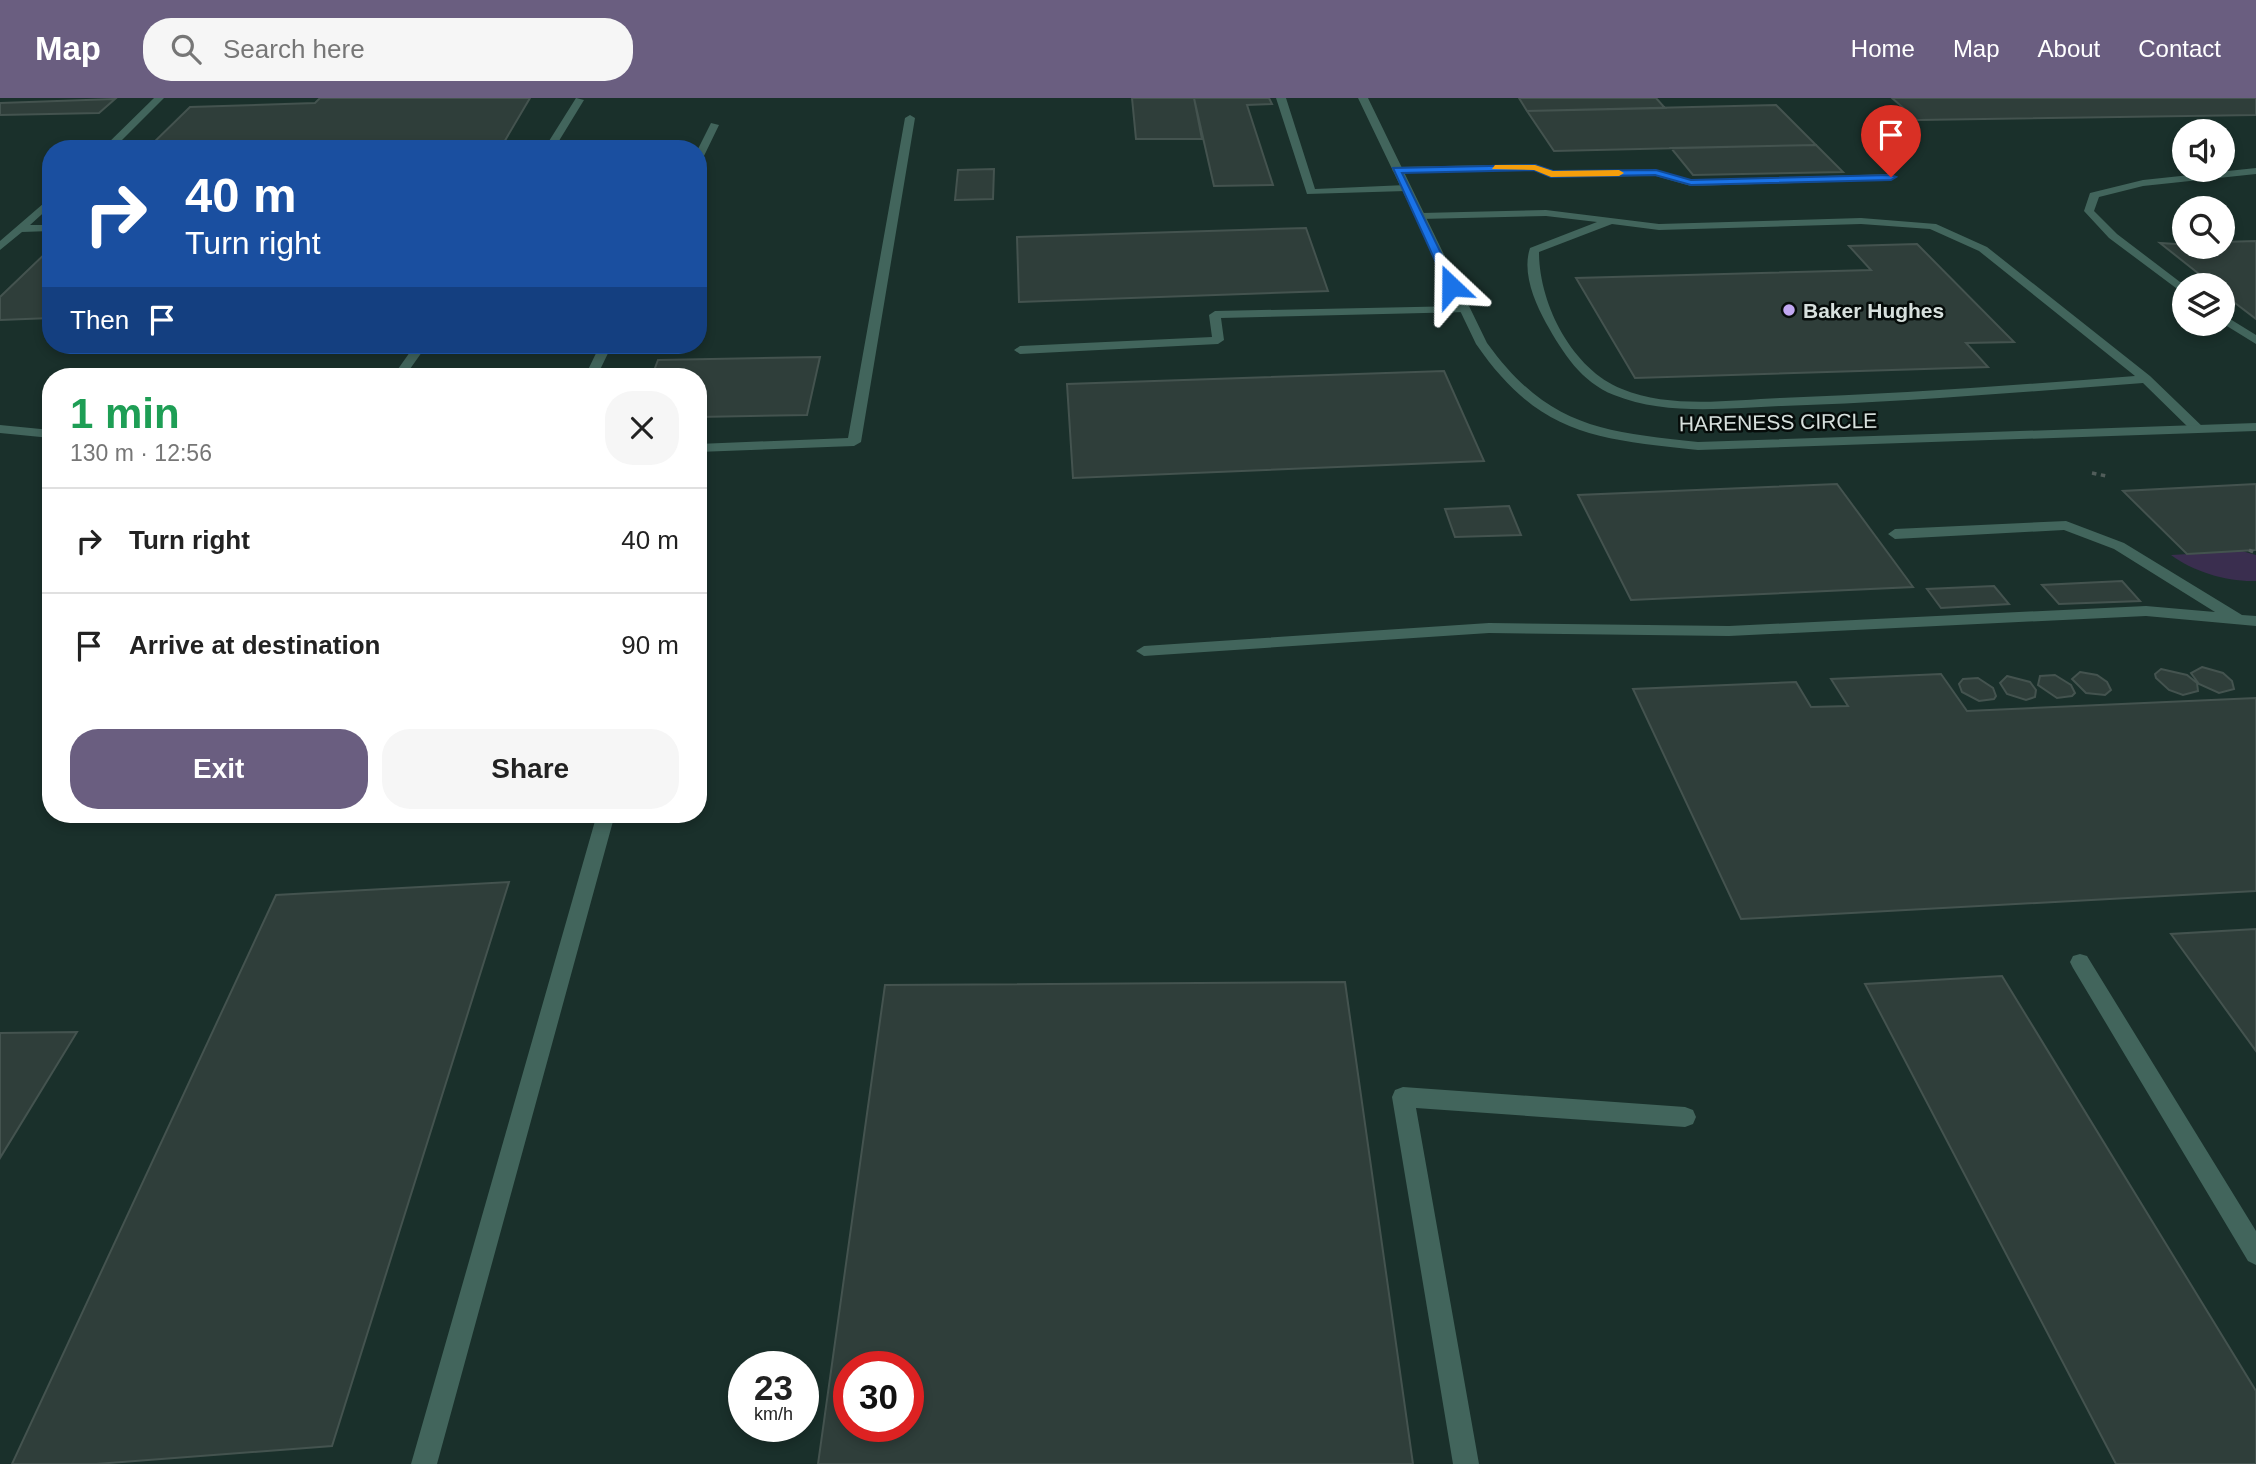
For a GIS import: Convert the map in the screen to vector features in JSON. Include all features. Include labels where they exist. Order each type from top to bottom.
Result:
[{"type":"street","points":[[116,140],[159,98]]},
{"type":"street","points":[[1281,98],[1311,192],[1406,188]]},
{"type":"street","name":"HARENESS CIRCLE","points":[[1363,98],[1396,170],[1421,216],[1461,310],[1492,363],[1515,388],[1547,410],[1587,429],[1640,440],[1699,446],[2256,427]]},
{"type":"street","points":[[555,140],[579,100]]},
{"type":"street","points":[[707,449],[854,442],[910,118]]},
{"type":"street","points":[[707,140],[714,125]]},
{"type":"street","points":[[1396,170],[1535,167],[1551,174],[1656,173],[1691,183],[1891,177]]},
{"type":"street","points":[[2172,281],[2113,236],[2089,211],[2094,195],[2143,183],[2256,171]]},
{"type":"street","points":[[0,247],[42,209]]},
{"type":"street","points":[[1421,216],[1546,213],[1659,227],[1861,221],[1932,226],[1983,249],[2146,379],[2198,429]]},
{"type":"street","points":[[1611,220],[1534,250],[1535,284],[1569,354],[1581,371],[1600,384],[1637,398],[1678,404],[1876,399],[2146,379]]},
{"type":"street","points":[[20,229],[42,228]]},
{"type":"street","points":[[1020,350],[1218,340],[1215,315],[1461,310]]},
{"type":"street","points":[[2235,326],[2256,340]]},
{"type":"street","points":[[0,429],[42,433]]},
{"type":"street","points":[[1895,534],[2066,526],[2119,546],[2249,621]]},
{"type":"street","points":[[1144,651],[1489,628],[1729,631],[2146,611],[2249,621]]},
{"type":"street","points":[[424,1464],[603,823]]},
{"type":"street","points":[[2080,962],[2256,1253]]},
{"type":"street","points":[[1466,1464],[1403,1097],[1685,1117]]},
{"type":"path","points":[[2249,550],[2256,553]]},
{"type":"shaded area","points":[[0,98],[2256,98],[2256,1464],[0,1464]]},
{"type":"shaded area","points":[[2242,551],[2256,555],[2256,581],[2211,575],[2171,555]]},
{"type":"building","points":[[320,98],[530,98],[505,140],[156,140],[190,107],[315,103]]},
{"type":"building","points":[[1132,98],[1194,98],[1202,139],[1136,139]]},
{"type":"building","points":[[1194,98],[1269,98],[1272,104],[1247,105],[1273,185],[1214,186]]},
{"type":"building","points":[[1519,98],[1656,98],[1665,108],[1527,111]]},
{"type":"building","points":[[1892,98],[2256,98],[2256,115],[1917,120]]},
{"type":"building","points":[[115,99],[99,113],[0,115],[0,103]]},
{"type":"building","points":[[1776,105],[1816,145],[1554,151],[1527,111]]},
{"type":"building","points":[[1816,145],[1843,172],[1693,175],[1671,148]]},
{"type":"building","points":[[994,169],[993,199],[955,200],[958,170]]},
{"type":"building","points":[[1306,228],[1328,291],[1019,302],[1017,237]]},
{"type":"building","points":[[2256,241],[2256,319],[2235,303],[2235,273],[2198,273],[2180,259],[2235,259],[2235,242]]},
{"type":"building","points":[[2160,243],[2172,244],[2172,253]]},
{"type":"building","name":"Baker Hughes","points":[[1917,244],[2014,342],[1966,343],[1988,367],[1635,378],[1576,278],[1871,270],[1849,246]]},
{"type":"building","points":[[42,257],[42,318],[0,320],[0,297]]},
{"type":"building","points":[[820,357],[807,415],[707,417],[707,368],[655,368],[658,360]]},
{"type":"building","points":[[1444,371],[1484,461],[1073,478],[1067,384]]},
{"type":"building","points":[[1837,484],[1913,587],[1631,600],[1578,495]]},
{"type":"building","points":[[2256,484],[2256,550],[2187,554],[2123,491]]},
{"type":"building","points":[[1509,506],[1521,535],[1455,537],[1445,509]]},
{"type":"building","points":[[2122,581],[2140,601],[2059,604],[2042,585]]},
{"type":"building","points":[[1994,586],[2009,604],[1941,608],[1927,589]]},
{"type":"building","points":[[2202,667],[2223,673],[2232,681],[2234,689],[2219,693],[2199,684],[2191,673]]},
{"type":"building","points":[[2161,669],[2187,675],[2197,683],[2198,691],[2183,695],[2169,690],[2156,678],[2155,674]]},
{"type":"building","points":[[2080,672],[2097,675],[2107,682],[2111,690],[2105,695],[2086,693],[2072,679]]},
{"type":"building","points":[[1941,674],[1967,711],[2256,698],[2256,891],[1741,919],[1633,689],[1796,682],[1811,707],[1848,706],[1831,679]]},
{"type":"building","points":[[2055,675],[2071,685],[2075,693],[2072,696],[2057,698],[2038,685],[2040,676]]},
{"type":"building","points":[[2007,676],[2030,682],[2036,690],[2035,697],[2026,700],[2007,694],[2000,683]]},
{"type":"building","points":[[1978,678],[1993,688],[1996,696],[1994,699],[1979,701],[1962,692],[1959,684],[1963,679]]},
{"type":"building","points":[[509,882],[332,1446],[96,1464],[12,1464],[276,895]]},
{"type":"building","points":[[2256,929],[2256,1051],[2171,934]]},
{"type":"building","points":[[2002,976],[2256,1391],[2256,1464],[2116,1464],[1865,984]]},
{"type":"building","points":[[1345,982],[1413,1464],[818,1464],[833,1357],[833,1442],[924,1442],[924,1351],[834,1351],[885,985]]},
{"type":"building","points":[[77,1032],[0,1158],[0,1033]]},
{"type":"slow traffic","points":[[1495,167],[1535,167],[1551,174],[1619,173]]},
{"type":"place","name":"Baker Hughes","points":[[1789,310]]},
{"type":"route","points":[[1451,286],[1421,216],[1396,170],[1535,167],[1551,174],[1656,173],[1691,183],[1891,177]]}]
